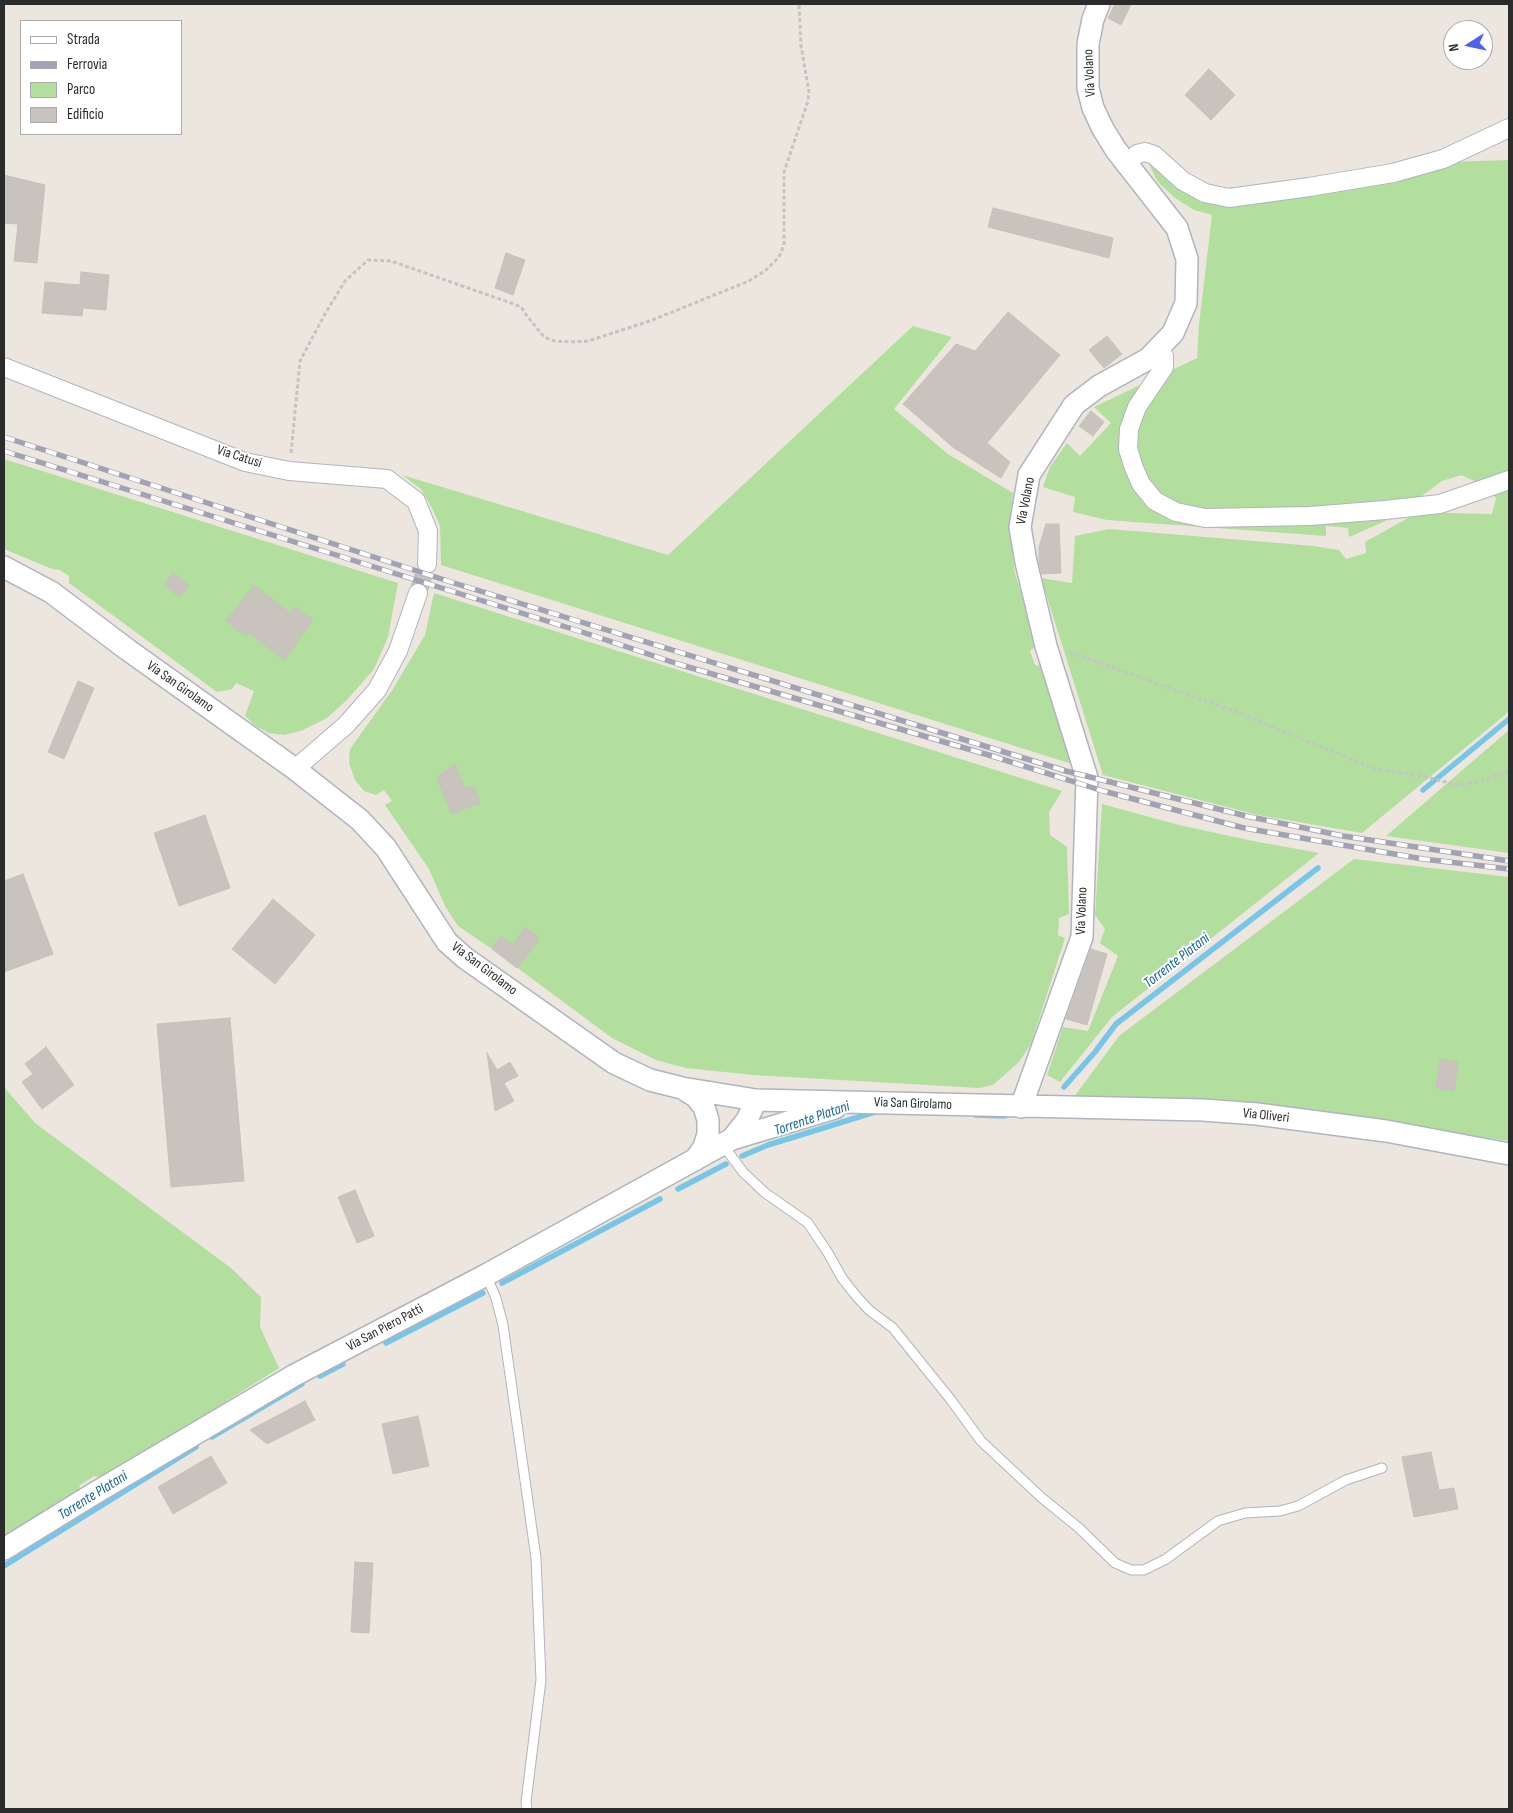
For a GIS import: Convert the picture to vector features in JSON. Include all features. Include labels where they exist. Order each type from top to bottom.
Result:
[{"type":"street","name":"Via Volano","points":[[1021,1107],[1082,938],[1087,778],[1046,646],[1026,562],[1020,527],[1029,475],[1074,405],[1099,386],[1148,359],[1173,333],[1186,303],[1187,259],[1177,228],[1127,164],[1103,129],[1093,108],[1088,88],[1088,44],[1093,19],[1099,4]]},
{"type":"street","points":[[1127,164],[1137,154],[1145,152],[1154,155],[1184,181],[1205,192],[1229,198],[1393,173],[1443,159],[1509,128]]},
{"type":"street","points":[[1158,348],[1164,356],[1164,367],[1137,408],[1129,429],[1128,449],[1141,484],[1155,501],[1176,512],[1205,518],[1310,516],[1385,510],[1440,504],[1509,480]]},
{"type":"street","name":"Via Catusi","points":[[4,366],[246,462],[289,471],[387,479],[416,501],[428,531],[427,564]]},
{"type":"street","name":"Via San Girolamo","points":[[4,567],[51,592],[128,650],[295,769],[360,820],[386,848],[447,942],[465,958],[614,1063],[650,1080],[682,1088],[756,1100],[1021,1107]]},
{"type":"street","points":[[295,769],[346,725],[377,690],[398,651],[418,593]]},
{"type":"street","points":[[682,1088],[696,1097],[704,1107],[708,1120],[708,1134],[704,1147],[694,1161]]},
{"type":"street","name":"Via San Piero Patti","points":[[4,1549],[293,1376],[486,1274],[728,1142],[747,1120],[756,1100]]},
{"type":"street","points":[[728,1142],[858,1102]]},
{"type":"street","name":"Via Oliveri","points":[[1021,1107],[1203,1110],[1257,1114],[1386,1132],[1509,1154]]},
{"type":"lane","points":[[728,1142],[743,1172],[764,1192],[808,1223],[842,1278],[857,1297],[869,1310],[893,1328],[951,1400],[981,1441],[1042,1498],[1079,1528],[1115,1563],[1131,1570],[1144,1570],[1166,1559],[1218,1521],[1244,1513],[1280,1511],[1298,1506],[1346,1480],[1382,1468]]},
{"type":"lane","points":[[486,1274],[496,1298],[503,1325],[536,1558],[541,1680],[526,1802],[527,1809]]},
{"type":"path","points":[[289,471],[300,361],[345,281],[368,260],[391,261],[521,307],[544,337],[555,341],[571,342],[588,341],[650,321],[748,280],[766,270],[779,257],[784,245],[784,172],[808,101],[809,92],[801,46],[799,4]]},
{"type":"path","points":[[1078,654],[1237,712],[1375,768],[1422,776],[1457,785],[1477,782],[1509,771]]},
{"type":"green space","points":[[1509,160],[1509,709],[1506,714],[1362,833],[1258,815],[1103,775],[1041,578],[1072,583],[1075,536],[1109,529],[1314,546],[1339,550],[1346,559],[1366,553],[1365,542],[1433,504],[1447,513],[1492,514],[1496,498],[1483,485],[1461,475],[1442,481],[1392,518],[1349,537],[1348,528],[1326,526],[1326,536],[1107,520],[1073,512],[1075,497],[1043,487],[1050,467],[1067,443],[1080,456],[1111,423],[1094,407],[1197,358],[1212,215],[1194,210],[1175,198],[1157,181],[1148,162],[1191,194],[1214,203],[1447,162]]},
{"type":"green space","points":[[913,326],[952,337],[894,409],[948,454],[1013,493],[1010,529],[1015,573],[1037,645],[1030,651],[1035,665],[1042,666],[1072,764],[441,565],[440,526],[421,489],[402,475],[668,555]]},
{"type":"green space","points":[[4,459],[398,583],[388,637],[374,669],[347,700],[327,718],[301,731],[284,735],[269,733],[256,726],[245,716],[254,691],[236,683],[232,689],[217,692],[69,583],[69,576],[60,570],[52,569],[4,549]]},
{"type":"green space","points":[[434,593],[1062,791],[1049,812],[1050,835],[1067,847],[1069,914],[1059,918],[1058,935],[1065,938],[1031,1044],[1019,1062],[993,1085],[979,1088],[753,1075],[686,1068],[656,1060],[612,1038],[458,926],[445,906],[429,869],[385,805],[392,801],[384,790],[376,795],[364,791],[355,780],[349,763],[350,749],[393,689],[425,635]]},
{"type":"green space","points":[[1509,730],[1509,853],[1386,836]]},
{"type":"green space","points":[[1102,804],[1179,825],[1319,853],[1112,1017],[1060,1082],[1047,1075],[1063,1027],[1088,1031],[1118,956],[1100,943],[1105,929],[1095,915]]},
{"type":"green space","points":[[1354,859],[1509,877],[1509,1141],[1258,1103],[1074,1097],[1119,1036]]},
{"type":"green space","points":[[4,1087],[35,1123],[231,1268],[261,1297],[260,1327],[279,1368],[105,1478],[94,1476],[80,1485],[78,1494],[4,1538]]},
{"type":"building","points":[[1115,4],[1131,4],[1121,25],[1108,18]]},
{"type":"building","points":[[1209,69],[1235,95],[1211,120],[1185,95]]},
{"type":"building","points":[[4,175],[45,185],[37,263],[14,261],[18,224],[4,223]]},
{"type":"building","points":[[993,208],[1113,238],[1109,258],[988,227]]},
{"type":"building","points":[[506,253],[525,260],[513,295],[495,288]]},
{"type":"building","points":[[81,272],[109,275],[106,310],[83,308],[82,316],[42,313],[45,282],[80,285]]},
{"type":"building","points":[[1008,312],[1060,355],[987,443],[1010,462],[1001,478],[954,448],[903,404],[956,344],[975,351]]},
{"type":"building","points":[[1107,336],[1122,354],[1104,368],[1089,350]]},
{"type":"building","points":[[1091,411],[1104,422],[1093,436],[1079,426]]},
{"type":"building","points":[[1046,524],[1059,524],[1061,573],[1042,574],[1039,563],[1039,547]]},
{"type":"building","points":[[173,573],[189,585],[179,597],[164,585]]},
{"type":"building","points":[[254,585],[290,613],[295,607],[313,620],[284,660],[249,633],[246,636],[226,621]]},
{"type":"building","points":[[78,681],[94,688],[64,759],[48,752]]},
{"type":"building","points":[[455,764],[465,789],[474,786],[480,803],[451,814],[437,777]]},
{"type":"building","points":[[205,815],[230,888],[179,906],[154,833]]},
{"type":"building","points":[[23,874],[53,954],[4,972],[4,881]]},
{"type":"building","points":[[273,899],[315,935],[275,984],[232,949]]},
{"type":"building","points":[[526,927],[540,939],[517,968],[492,949],[501,936],[512,945]]},
{"type":"building","points":[[1091,949],[1107,954],[1087,1025],[1066,1019]]},
{"type":"building","points":[[230,1018],[244,1181],[171,1187],[157,1024]]},
{"type":"building","points":[[46,1047],[74,1085],[42,1109],[22,1082],[33,1074],[25,1064]]},
{"type":"building","points":[[487,1053],[497,1070],[510,1062],[518,1076],[504,1083],[514,1101],[495,1111]]},
{"type":"building","points":[[1440,1059],[1458,1062],[1454,1091],[1436,1088]]},
{"type":"building","points":[[355,1190],[374,1236],[357,1243],[338,1197]]},
{"type":"building","points":[[305,1401],[315,1420],[267,1444],[250,1430]]},
{"type":"building","points":[[418,1416],[429,1466],[393,1474],[382,1424]]},
{"type":"building","points":[[1431,1452],[1439,1490],[1454,1488],[1458,1509],[1414,1517],[1402,1457]]},
{"type":"building","points":[[211,1456],[227,1483],[173,1514],[158,1487]]},
{"type":"building","points":[[355,1562],[373,1563],[369,1633],[351,1632]]},
{"type":"waterway","name":"Torrente Platani","points":[[1423,790],[1509,719]]},
{"type":"waterway","name":"Torrente Platani","points":[[1064,1087],[1095,1052],[1116,1024],[1318,868]]},
{"type":"waterway","name":"Torrente Platani","points":[[742,1156],[768,1145],[875,1112]]},
{"type":"waterway","name":"Torrente Platani","points":[[976,1115],[1005,1116]]},
{"type":"waterway","name":"Torrente Platani","points":[[678,1189],[726,1164]]},
{"type":"waterway","name":"Torrente Platani","points":[[502,1283],[660,1199]]},
{"type":"waterway","name":"Torrente Platani","points":[[386,1343],[483,1293]]},
{"type":"waterway","name":"Torrente Platani","points":[[320,1376],[343,1364]]},
{"type":"waterway","name":"Torrente Platani","points":[[212,1437],[302,1384]]},
{"type":"waterway","name":"Torrente Platani","points":[[4,1566],[196,1447]]},
{"type":"tunnel","points":[[418,593],[427,564]]},
{"type":"railway","points":[[4,437],[454,583],[1066,771],[1246,816],[1343,836],[1509,861]]},
{"type":"railway","points":[[4,451],[582,632],[678,664],[992,756],[1103,791],[1244,828],[1423,859],[1509,869]]}]
